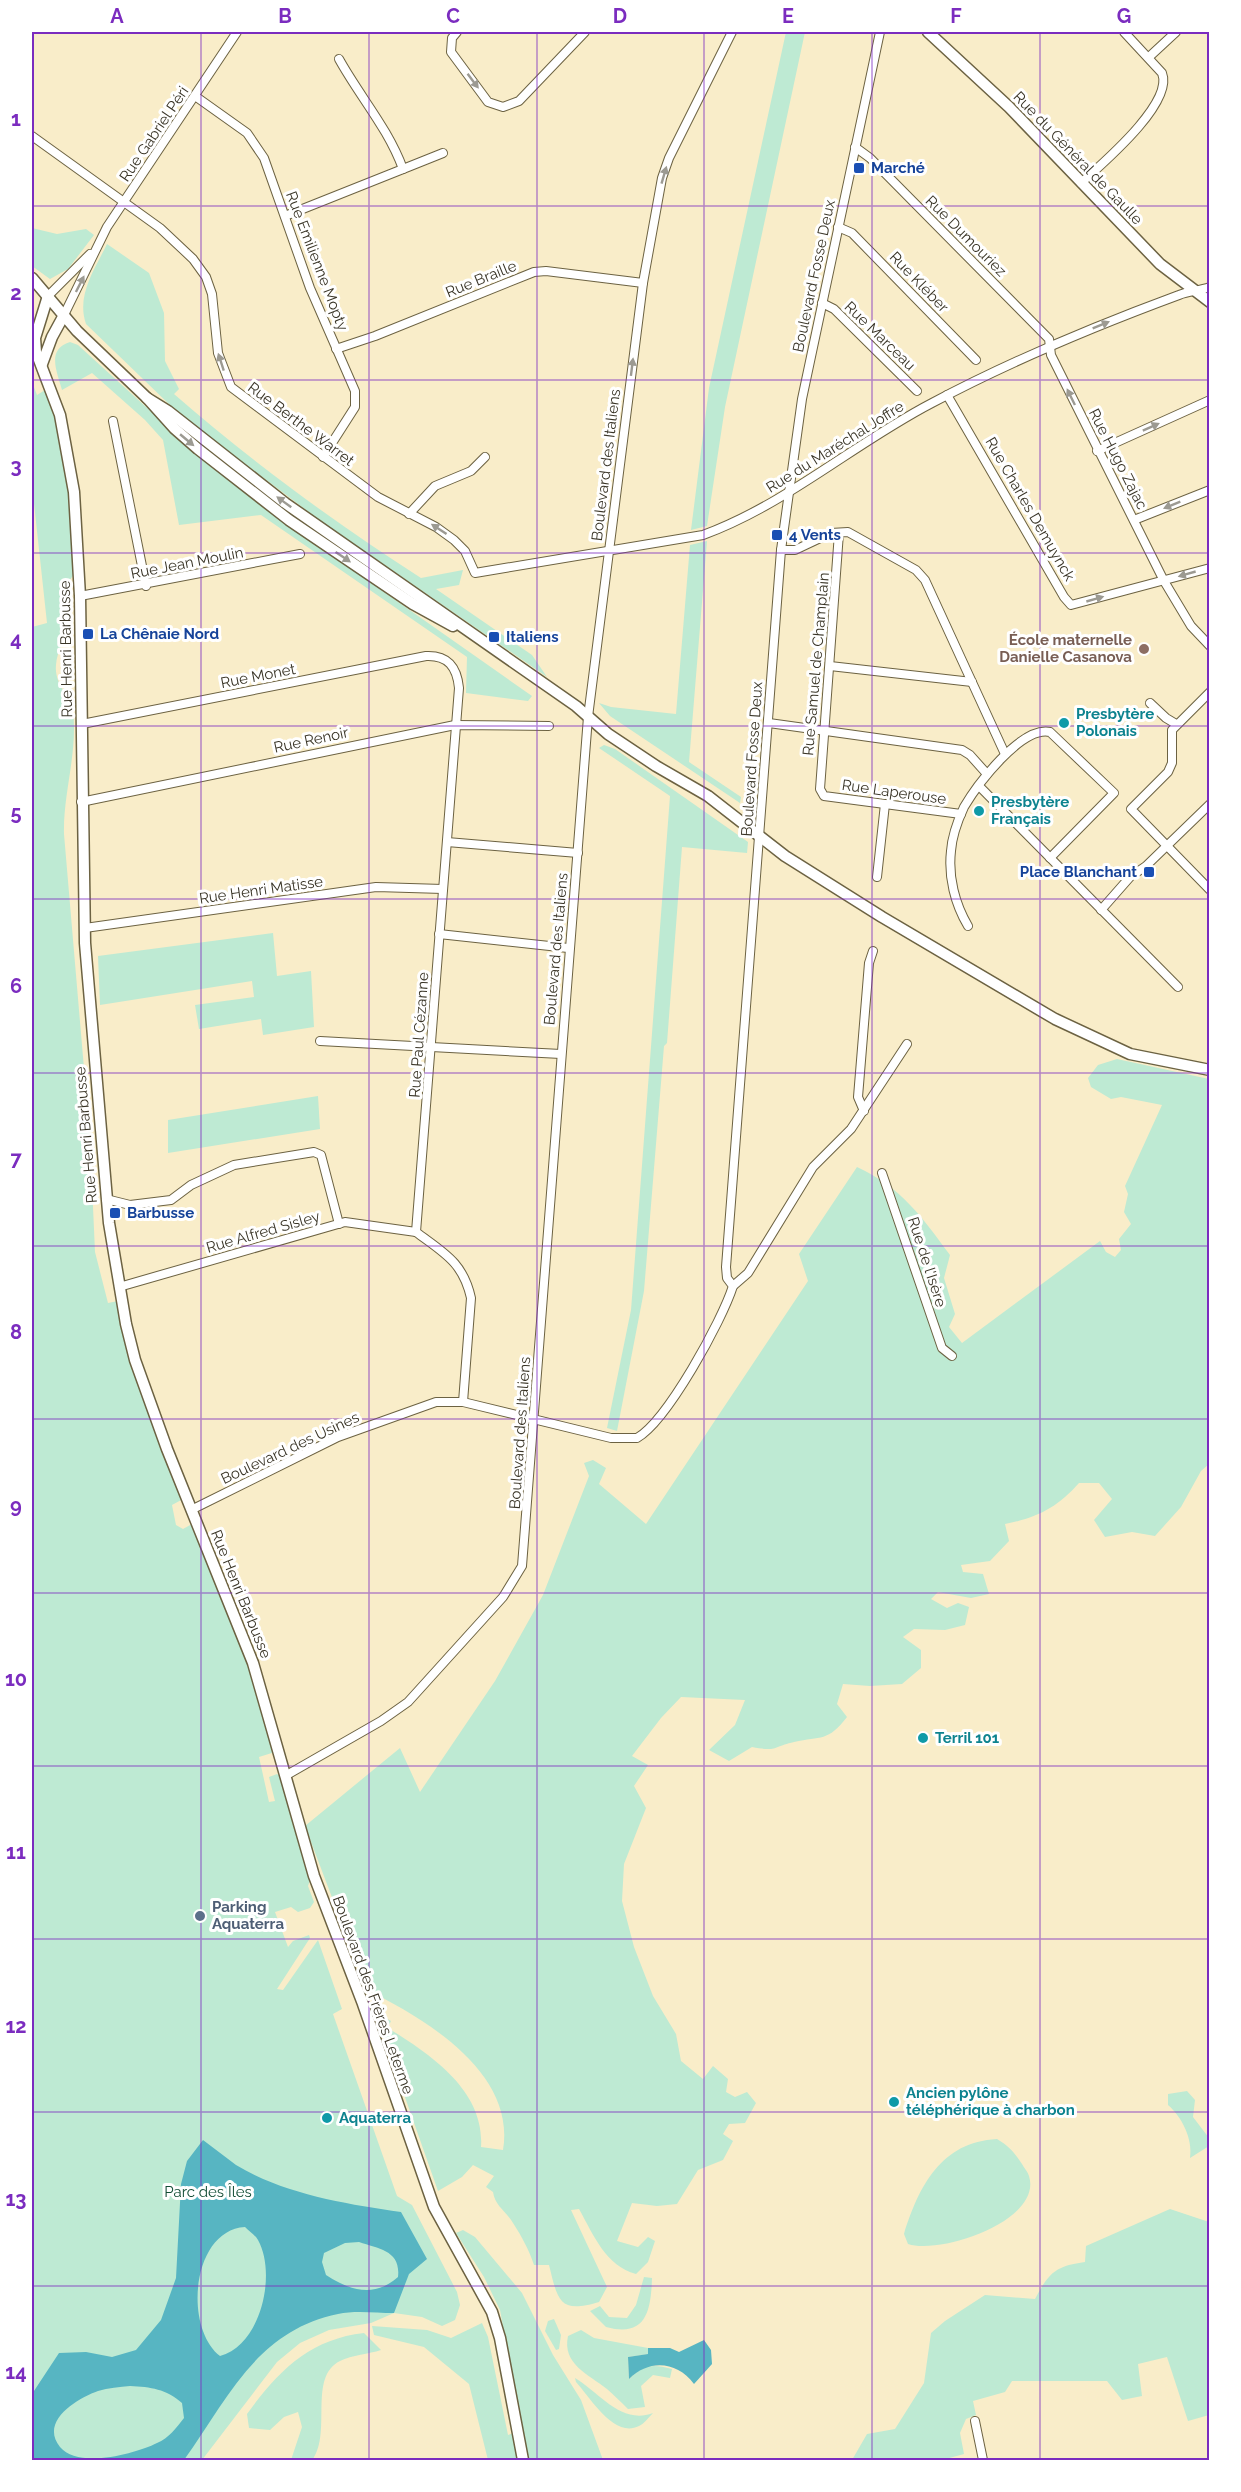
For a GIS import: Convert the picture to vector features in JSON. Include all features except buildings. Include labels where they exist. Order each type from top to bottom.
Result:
[{"type":"street","name":"Rue Gabriel Péri","points":[[64,315],[93,251],[123,202],[237,32]]},
{"type":"street","points":[[456,32],[452,38],[451,52],[489,102],[503,107],[519,101],[585,32]]},
{"type":"street","name":"Boulevard des Italiens","points":[[285,1776],[381,1721],[408,1702],[510,1587],[522,1566],[568,948],[588,717],[643,283],[662,178],[669,158],[732,32]]},
{"type":"street","name":"Boulevard Fosse Deux","points":[[733,1286],[727,1278],[726,1267],[781,550],[802,399],[880,32]]},
{"type":"street","name":"Rue du Général de Gaulle","points":[[928,32],[1009,107],[1160,264],[1209,302]]},
{"type":"street","points":[[1081,183],[1143,122],[1164,89],[1162,73],[1124,32]]},
{"type":"street","points":[[1149,57],[1176,32]]},
{"type":"street","points":[[339,60],[389,136],[403,169]]},
{"type":"street","name":"Rue Emilienne Mopty","points":[[195,96],[247,133],[264,158],[310,288],[355,391],[355,407],[323,457]]},
{"type":"street","points":[[32,136],[123,202]]},
{"type":"street","name":"Rue Dumouriez","points":[[855,147],[870,158],[1049,339],[1048,349]]},
{"type":"street","points":[[285,216],[443,153]]},
{"type":"street","name":"Rue Berthe Warret","points":[[123,202],[160,228],[193,259],[206,277],[212,294],[218,353],[231,387],[378,497],[436,527],[454,540],[465,552],[475,573]]},
{"type":"street","name":"Rue Kléber","points":[[838,226],[852,233],[976,360]]},
{"type":"street","name":"Rue Gabriel Péri","points":[[48,296],[93,251]]},
{"type":"street","name":"Rue Braille","points":[[336,349],[375,336],[534,272],[546,271],[643,283]]},
{"type":"street","points":[[32,278],[77,332],[147,398],[168,411],[285,502],[588,717],[608,734],[656,766],[687,781],[785,856],[882,917],[1075,1030],[1139,1057],[1209,1070]]},
{"type":"street","name":"Rue du Maréchal Joffre","points":[[475,573],[703,535],[788,495],[875,437],[947,395],[993,372],[1100,326],[1209,287]]},
{"type":"street","name":"Rue Henri Barbusse","points":[[48,296],[35,338],[36,352],[60,415],[72,468],[80,596],[81,802],[85,928],[106,1199],[119,1287],[138,1368],[191,1510],[253,1663],[314,1876]]},
{"type":"street","name":"Rue Marceau","points":[[822,303],[834,309],[917,391]]},
{"type":"street","points":[[42,364],[52,337],[64,315]]},
{"type":"street","name":"Rue Hugo Zajac","points":[[1048,349],[1164,581],[1191,626],[1209,646]]},
{"type":"street","name":"Rue Charles Demuynck","points":[[947,395],[1064,597],[1071,605],[1209,568]]},
{"type":"street","points":[[1097,451],[1209,400]]},
{"type":"street","points":[[113,421],[146,586]]},
{"type":"street","points":[[410,514],[435,486],[471,471],[485,457]]},
{"type":"street","points":[[1134,520],[1209,490]]},
{"type":"street","points":[[781,550],[795,550],[831,533],[848,532],[916,570],[926,580],[1005,754]]},
{"type":"street","name":"Rue Samuel de Champlain","points":[[824,796],[819,789],[839,533]]},
{"type":"street","name":"Rue Jean Moulin","points":[[80,596],[146,586],[300,554]]},
{"type":"street","name":"Rue Monet","points":[[82,724],[426,656],[439,656]]},
{"type":"street","name":"Rue Paul Cézanne","points":[[416,1232],[433,1046],[458,675],[452,664],[439,656]]},
{"type":"street","points":[[830,666],[972,682]]},
{"type":"street","points":[[1209,692],[1176,724],[1171,737],[1172,763],[1168,772],[1131,809],[1209,890]]},
{"type":"street","points":[[1150,703],[1176,724]]},
{"type":"street","points":[[769,723],[962,750],[970,755],[987,774]]},
{"type":"street","name":"Rue Renoir","points":[[81,802],[455,725],[549,726]]},
{"type":"street","points":[[968,926],[959,910],[951,865],[952,843],[961,814],[987,774],[1005,754],[1031,736],[1048,731],[1114,794],[1050,858]]},
{"type":"street","points":[[980,787],[1178,987]]},
{"type":"street","name":"Rue Laperouse","points":[[824,796],[961,814]]},
{"type":"street","points":[[877,877],[885,804]]},
{"type":"street","points":[[1101,910],[1131,877],[1167,846],[1209,804]]},
{"type":"street","points":[[447,842],[578,853]]},
{"type":"street","name":"Rue Henri Matisse","points":[[85,928],[376,887],[443,889]]},
{"type":"street","points":[[440,933],[568,948]]},
{"type":"street","points":[[864,1111],[858,1097],[869,963],[873,951]]},
{"type":"street","points":[[320,1041],[561,1054]]},
{"type":"street","points":[[733,1286],[748,1273],[817,1161],[849,1133],[907,1044]]},
{"type":"street","points":[[106,1199],[130,1205],[171,1200],[191,1185],[234,1165],[314,1152],[321,1155],[339,1224]]},
{"type":"street","name":"Rue de l'Isère","points":[[882,1173],[942,1348],[952,1356]]},
{"type":"street","name":"Rue Alfred Sisley","points":[[119,1287],[345,1222],[416,1232]]},
{"type":"street","points":[[416,1232],[452,1259],[463,1270],[468,1283],[471,1298],[463,1402]]},
{"type":"street","name":"Boulevard des Usines","points":[[191,1510],[338,1437],[436,1402],[463,1402],[611,1438],[637,1438],[660,1418],[725,1311],[733,1286]]},
{"type":"street","name":"Boulevard des Frères Leterme","points":[[314,1876],[363,2004],[434,2207],[492,2312],[500,2338],[523,2460]]},
{"type":"street","points":[[975,2421],[983,2460]]},
{"type":"green space","points":[[786,32],[805,32],[725,407],[707,526],[691,530],[709,388]]},
{"type":"green space","points":[[32,228],[57,234],[86,229],[94,235],[68,269],[50,279],[32,266]]},
{"type":"green space","points":[[107,244],[149,273],[164,313],[165,361],[179,389],[174,394],[294,491],[421,578],[463,570],[459,585],[436,589],[532,655],[547,677],[318,519],[233,455],[172,407],[86,324],[83,303],[85,293],[92,273]]},
{"type":"green space","points":[[70,342],[78,345],[201,457],[307,538],[532,696],[528,701],[466,693],[467,657],[261,515],[179,525],[163,440],[145,420],[92,373],[62,390],[56,369],[56,356],[63,345]]},
{"type":"green space","name":"Parc des Îles","points":[[32,382],[37,395],[45,390],[53,412],[64,458],[71,527],[74,574],[70,580],[71,614],[58,655],[56,672],[73,711],[74,742],[64,834],[90,1139],[95,1252],[108,1303],[118,1301],[183,1499],[172,1505],[176,1525],[183,1529],[192,1524],[246,1656],[275,1752],[259,1757],[269,1802],[275,1801],[269,1777],[277,1774],[281,1777],[310,1880],[308,1886],[314,1902],[310,1908],[298,1912],[291,1907],[275,1912],[288,1947],[293,1941],[309,1935],[310,1938],[277,1989],[283,1990],[318,1940],[342,2009],[333,2014],[397,2196],[412,2205],[457,2292],[460,2305],[455,2320],[442,2326],[422,2317],[394,2313],[371,2323],[329,2330],[300,2343],[277,2362],[202,2460],[32,2460],[32,627],[47,623],[32,485]]},
{"type":"green space","points":[[707,541],[689,762],[741,797],[740,803],[610,716],[599,703],[611,707],[676,714],[690,545]]},
{"type":"green space","points":[[604,745],[615,749],[748,842],[747,853],[682,847],[644,1291],[617,1431],[607,1428],[631,1310],[670,796],[599,748]]},
{"type":"green space","points":[[273,933],[277,976],[311,971],[314,1027],[263,1035],[261,1019],[199,1029],[195,1005],[254,997],[252,981],[100,1005],[98,956]]},
{"type":"green space","points":[[1117,1059],[1209,1079],[1209,1464],[1201,1471],[1181,1507],[1155,1536],[1132,1532],[1105,1537],[1094,1520],[1112,1499],[1099,1483],[1079,1483],[1063,1499],[1037,1515],[1005,1524],[1009,1541],[990,1561],[961,1565],[963,1572],[983,1574],[989,1594],[971,1598],[938,1592],[931,1599],[947,1608],[958,1603],[969,1607],[965,1625],[945,1630],[914,1629],[903,1637],[921,1650],[921,1668],[902,1684],[870,1686],[843,1684],[837,1704],[847,1717],[834,1731],[824,1737],[771,1749],[752,1747],[729,1761],[709,1750],[735,1725],[745,1700],[681,1697],[661,1718],[632,1756],[648,1765],[634,1786],[646,1808],[624,1864],[622,1901],[634,1947],[653,1996],[676,2034],[681,2061],[703,2079],[713,2066],[728,2079],[726,2092],[735,2097],[747,2092],[756,2103],[745,2123],[729,2124],[723,2134],[733,2141],[723,2160],[698,2170],[677,2204],[657,2206],[632,2203],[617,2241],[638,2247],[648,2237],[655,2241],[648,2262],[636,2274],[626,2270],[609,2257],[579,2209],[571,2210],[607,2287],[599,2302],[568,2305],[558,2296],[549,2265],[534,2265],[516,2228],[498,2205],[493,2192],[486,2187],[494,2176],[473,2165],[462,2177],[438,2191],[375,2012],[391,2021],[388,2027],[391,2030],[439,2064],[465,2093],[475,2109],[480,2127],[481,2147],[503,2150],[503,2122],[496,2097],[481,2073],[462,2052],[415,2016],[367,1990],[305,1826],[400,1748],[420,1792],[495,1681],[543,1595],[589,1476],[584,1463],[593,1460],[606,1468],[599,1484],[646,1524],[808,1281],[799,1254],[857,1167],[887,1184],[899,1194],[920,1216],[950,1255],[944,1278],[955,1314],[949,1327],[962,1343],[1100,1241],[1106,1252],[1115,1257],[1121,1250],[1119,1239],[1131,1224],[1124,1212],[1128,1194],[1125,1186],[1162,1105],[1121,1097],[1111,1099],[1091,1087],[1088,1078],[1098,1065]]},
{"type":"green space","points":[[318,1096],[320,1129],[168,1153],[168,1120]]},
{"type":"green space","points":[[1187,2091],[1195,2100],[1193,2117],[1209,2138],[1209,2146],[1190,2158],[1188,2136],[1178,2116],[1168,2105],[1168,2094]]},
{"type":"green space","points":[[997,2139],[1014,2153],[1029,2176],[1029,2192],[1020,2207],[1005,2220],[986,2231],[964,2239],[923,2246],[908,2244],[904,2234],[910,2216],[925,2184],[935,2170],[961,2148]]},
{"type":"green space","points":[[1170,2209],[1209,2222],[1209,2415],[1188,2421],[1167,2357],[1138,2364],[1142,2396],[1122,2400],[1107,2381],[1012,2381],[1005,2392],[973,2401],[976,2415],[966,2419],[960,2433],[964,2454],[942,2460],[852,2460],[867,2434],[895,2429],[924,2383],[931,2333],[945,2321],[985,2295],[1035,2299],[1044,2283],[1054,2272],[1066,2266],[1085,2262],[1086,2246]]},
{"type":"green space","points":[[463,2230],[475,2237],[522,2293],[553,2355],[581,2400],[603,2460],[488,2460],[469,2384],[424,2347],[374,2335],[372,2326],[427,2330],[451,2338],[482,2323],[488,2337],[508,2435],[522,2430],[500,2310],[484,2277],[456,2233]]},
{"type":"green space","points":[[644,2277],[652,2278],[650,2301],[644,2319],[638,2325],[630,2329],[606,2327],[590,2311],[600,2306],[609,2317],[627,2318],[636,2305]]},
{"type":"green space","points":[[554,2319],[561,2335],[559,2349],[556,2350],[545,2331],[548,2321]]},
{"type":"green space","points":[[581,2330],[594,2338],[648,2348],[649,2354],[628,2357],[629,2379],[639,2370],[649,2366],[672,2369],[670,2378],[653,2375],[641,2386],[645,2407],[628,2409],[573,2361],[567,2346],[568,2336]]},
{"type":"green space","points":[[364,2333],[381,2350],[345,2359],[330,2369],[322,2392],[321,2434],[313,2459],[291,2460],[302,2427],[298,2412],[284,2417],[270,2430],[249,2428],[247,2414],[283,2371],[311,2350],[327,2342]]},
{"type":"green space","points":[[575,2378],[621,2411],[641,2416],[653,2413],[639,2426],[621,2427],[595,2406]]},
{"type":"water","points":[[203,2140],[236,2165],[295,2191],[401,2212],[427,2259],[409,2274],[394,2313],[338,2314],[310,2323],[286,2335],[265,2352],[230,2391],[184,2460],[32,2460],[32,2394],[59,2353],[86,2352],[112,2357],[136,2350],[161,2320],[176,2278],[181,2184],[187,2161]],"holes":[[[245,2227],[258,2240],[264,2254],[265,2289],[262,2307],[246,2338],[234,2349],[220,2356],[208,2342],[201,2324],[198,2303],[199,2282],[204,2261],[214,2244],[227,2232]],[[359,2242],[381,2249],[393,2256],[398,2268],[398,2277],[380,2288],[362,2290],[344,2285],[326,2275],[322,2262],[324,2253],[345,2243]],[[126,2386],[151,2388],[170,2395],[182,2403],[184,2418],[161,2441],[121,2455],[80,2457],[68,2454],[60,2447],[54,2428],[64,2412],[90,2394]]]},
{"type":"water","points":[[704,2340],[711,2350],[712,2364],[694,2384],[679,2371],[663,2365],[645,2368],[629,2379],[628,2357],[648,2354],[648,2348],[670,2348],[679,2352]]},
{"type":"place","name":"Marché","points":[[859,168]]},
{"type":"place","name":"4 Vents","points":[[777,535]]},
{"type":"place","name":"La Chênaie Nord","points":[[88,634]]},
{"type":"place","name":"Italiens","points":[[494,637]]},
{"type":"place","name":"École maternelle Danielle Casanova","points":[[1144,649]]},
{"type":"place","name":"Presbytère Polonais","points":[[1064,723]]},
{"type":"place","name":"Presbytère Français","points":[[979,811]]},
{"type":"place","name":"Place Blanchant","points":[[1149,872]]},
{"type":"place","name":"Barbusse","points":[[115,1213]]},
{"type":"place","name":"Terril 101","points":[[923,1738]]},
{"type":"place","name":"Parking Aquaterra","points":[[200,1916]]},
{"type":"place","name":"Ancien pylône téléphérique à charbon","points":[[894,2102]]},
{"type":"place","name":"Aquaterra","points":[[327,2118]]}]
